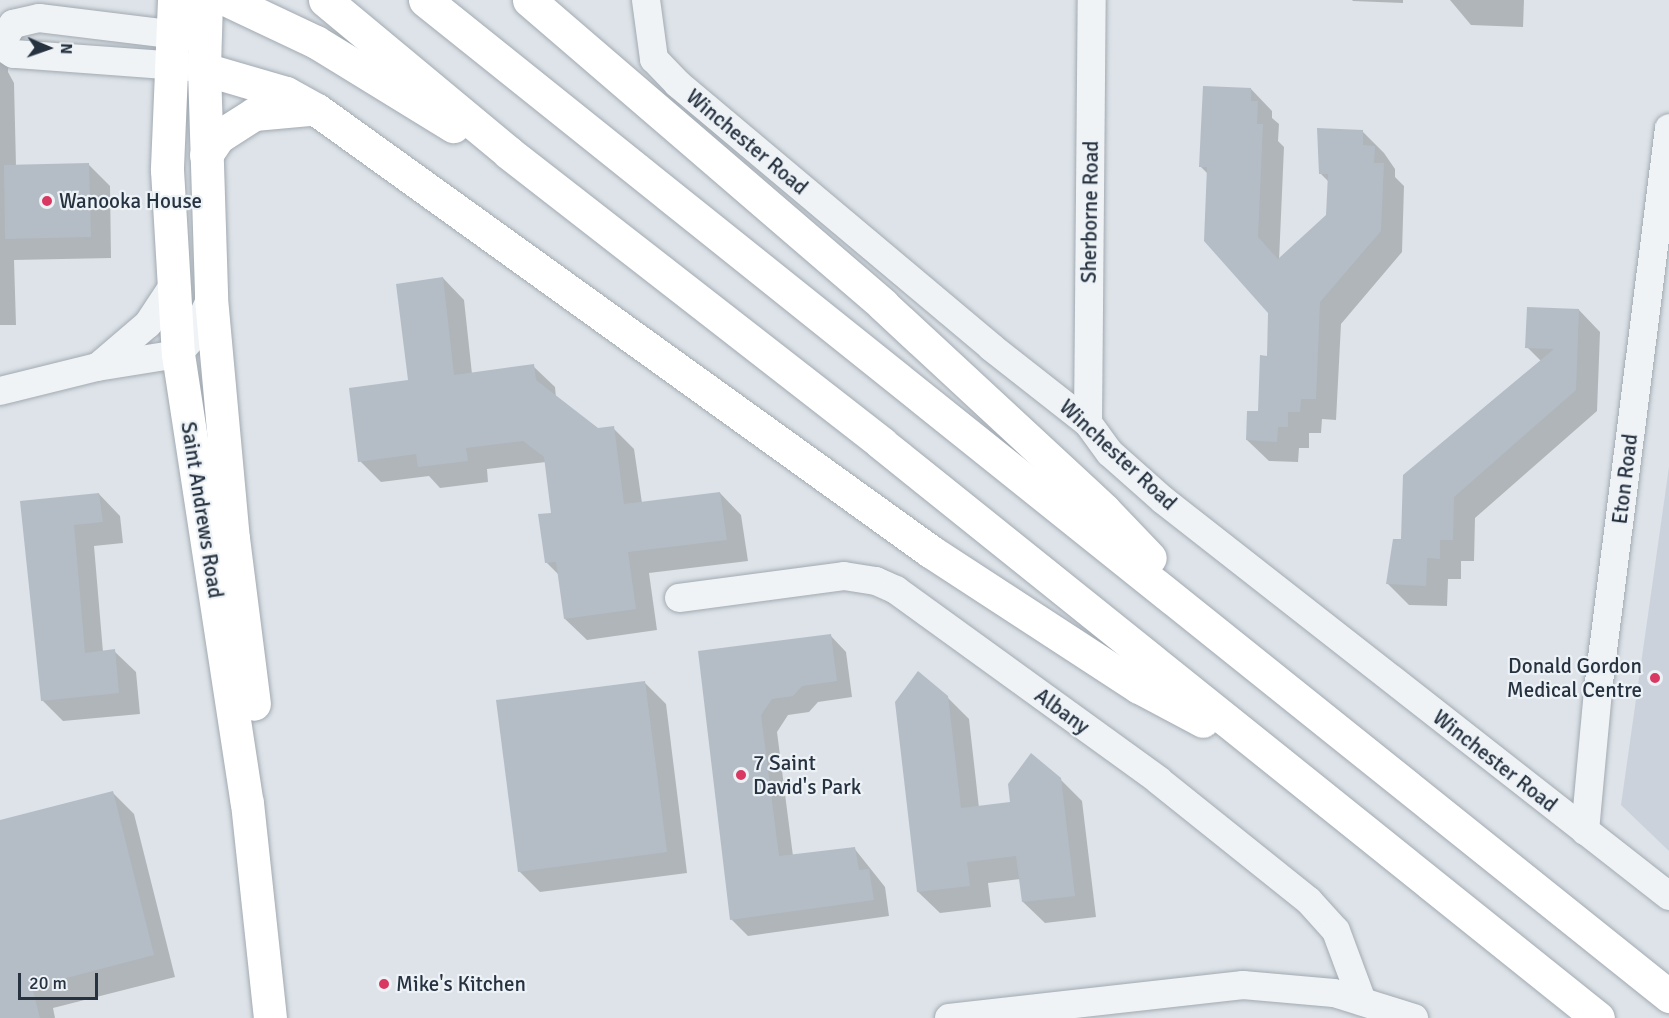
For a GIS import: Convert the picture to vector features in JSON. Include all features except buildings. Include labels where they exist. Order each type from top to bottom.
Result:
[{"type":"main road","points":[[325,0],[509,153],[881,443],[1598,1018]]},
{"type":"main road","points":[[425,0],[1669,996]]},
{"type":"main road","points":[[529,0],[693,138],[1026,436],[1104,510],[1148,556],[1196,617]]},
{"type":"main road","points":[[193,24],[316,42],[470,137],[509,153]]},
{"type":"main road","points":[[193,24],[286,93],[317,110],[930,551],[1139,687],[1250,741]]},
{"type":"main road","name":"Saint Andrews Road","points":[[193,24],[207,155],[211,298],[233,538],[293,1018]]},
{"type":"main road","name":"Saint Andrews Road","points":[[193,24],[167,170],[178,354],[247,803],[270,1018]]},
{"type":"main road","points":[[207,155],[218,137],[254,114],[317,110]]},
{"type":"main road","points":[[260,1018],[266,979]]},
{"type":"street","name":"Sherborne Road","points":[[1088,423],[1092,0]]},
{"type":"street","name":"Winchester Road","points":[[646,12],[654,59],[678,84],[991,347],[1088,423],[1110,453],[1163,500],[1669,896]]},
{"type":"street","points":[[39,18],[193,24],[13,54],[4,48],[3,40],[9,26],[39,18]]},
{"type":"street","name":"Eton Road","points":[[1585,831],[1598,690],[1669,128]]},
{"type":"street","points":[[97,367],[148,324],[173,286]]},
{"type":"street","points":[[0,391],[97,367],[178,354],[193,337],[211,298]]},
{"type":"street","name":"Albany","points":[[679,598],[844,576],[876,581],[896,590],[1158,780],[1309,901],[1336,931],[1362,1001]]},
{"type":"street","points":[[949,1018],[1243,985],[1302,988],[1362,1001],[1414,1018]]},
{"type":"shaded area","name":"Donald Gordon Medical Centre","points":[[1669,467],[1669,851],[1621,805]]},
{"type":"place","name":"Wanooka House","points":[[47,201]]},
{"type":"place","name":"Donald Gordon Medical Centre","points":[[1655,678]]},
{"type":"place","name":"7 Saint David's Park","points":[[741,775]]},
{"type":"place","name":"Mike's Kitchen","points":[[384,984]]}]
